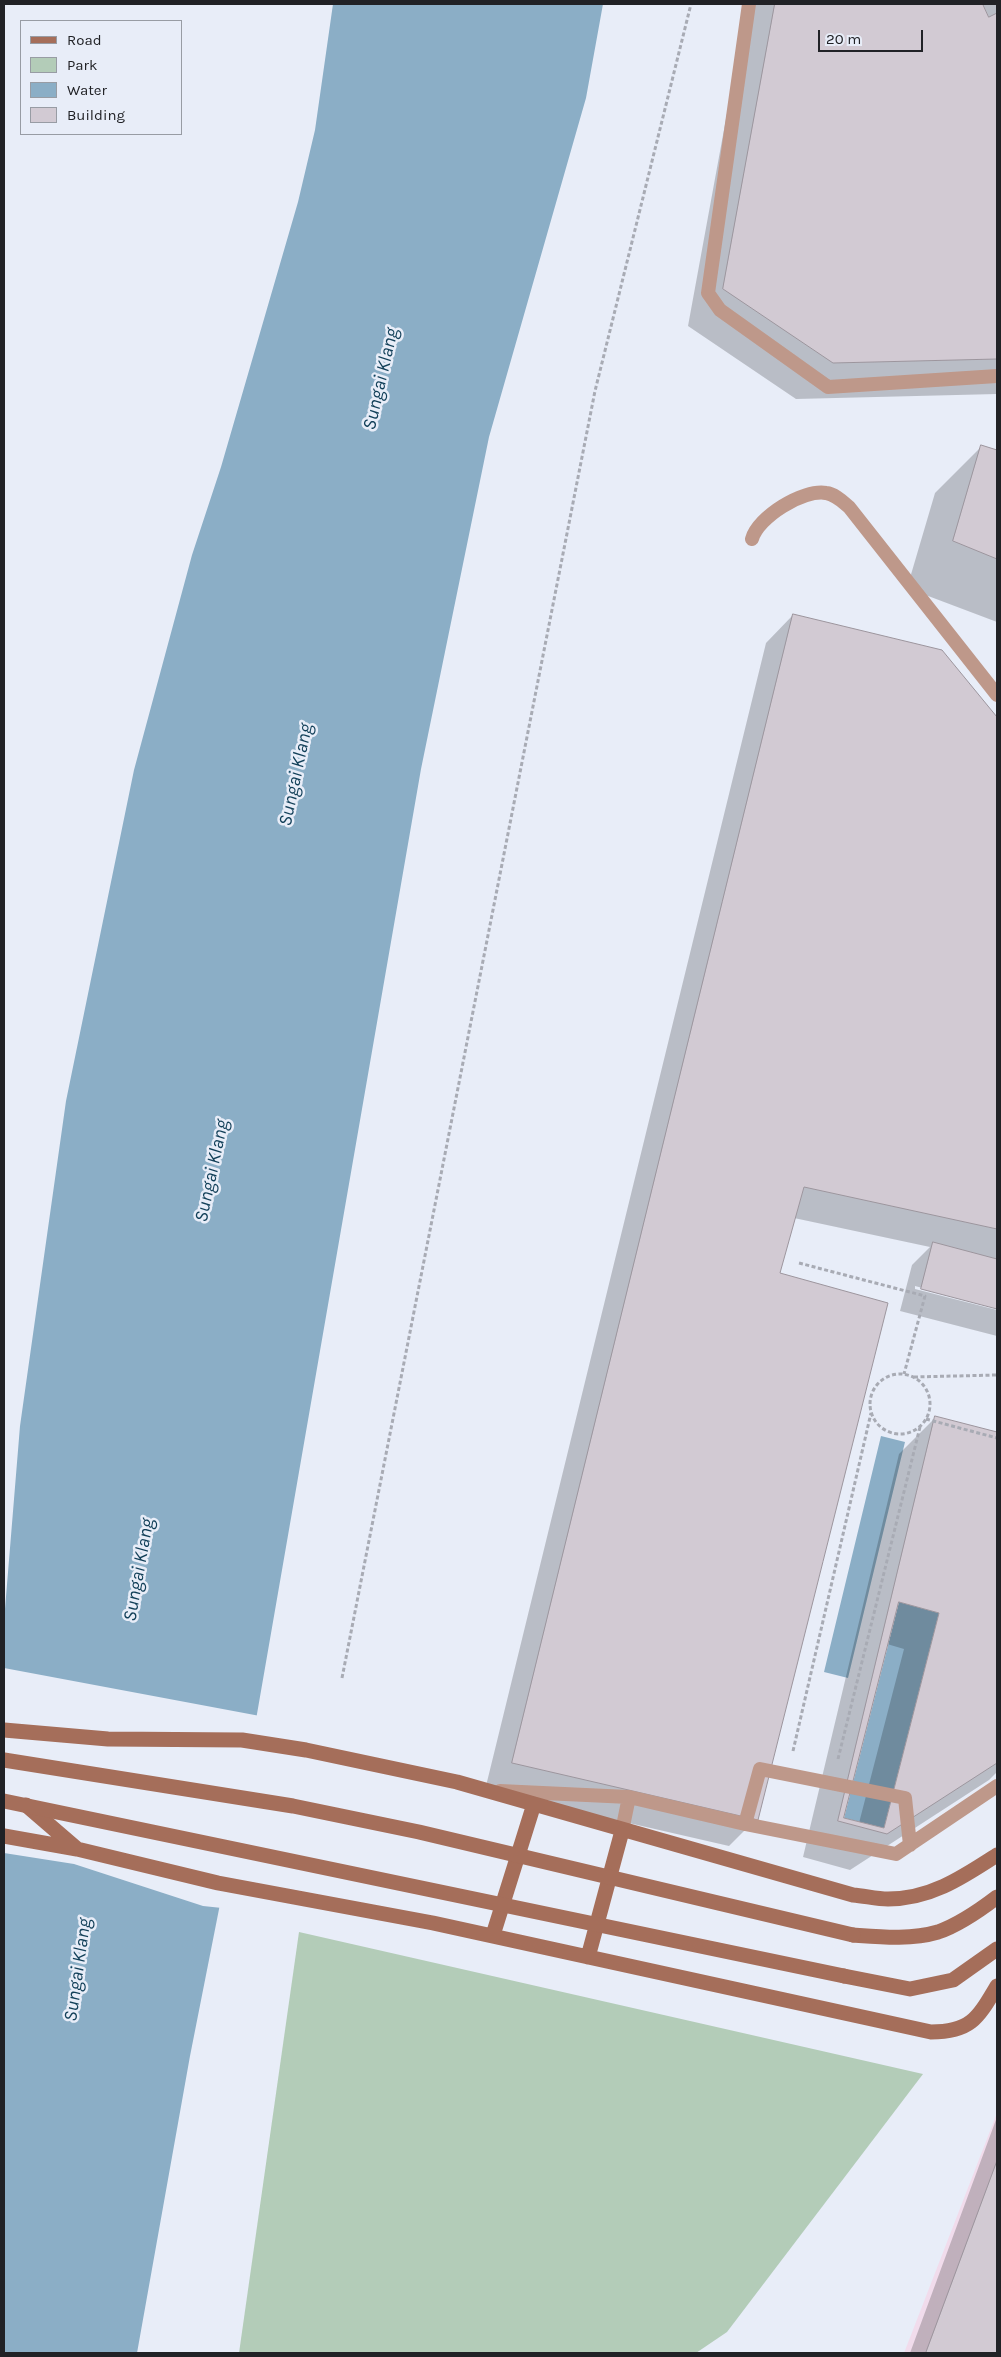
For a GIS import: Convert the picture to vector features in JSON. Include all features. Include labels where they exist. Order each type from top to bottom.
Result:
[{"type":"street","points":[[4,1730],[108,1739],[242,1740],[306,1750],[457,1782],[622,1831],[854,1895],[887,1899],[917,1896],[949,1886],[997,1855]]},
{"type":"street","points":[[4,1760],[293,1806],[419,1832],[854,1935],[900,1938],[938,1932],[981,1909],[997,1897]]},
{"type":"street","points":[[4,1801],[910,1989],[954,1980],[997,1950]]},
{"type":"street","points":[[493,1935],[534,1804]]},
{"type":"street","points":[[26,1805],[77,1848]]},
{"type":"street","points":[[588,1957],[622,1831]]},
{"type":"street","points":[[4,1836],[77,1848],[218,1883],[433,1922],[931,2032],[948,2032],[965,2028],[978,2017],[997,1986]]},
{"type":"lane","points":[[750,4],[708,293],[720,310],[828,387],[997,376]]},
{"type":"lane","points":[[752,539],[754,531],[765,518],[801,497],[814,493],[827,493],[840,498],[997,695]]},
{"type":"lane","points":[[745,1824],[760,1769],[905,1798],[910,1845]]},
{"type":"lane","points":[[490,1791],[629,1797],[745,1824],[896,1854],[997,1786]]},
{"type":"lane","points":[[622,1831],[629,1797]]},
{"type":"path","points":[[342,1678],[595,391],[691,4]]},
{"type":"path","points":[[799,1263],[925,1296],[904,1374]]},
{"type":"path","points":[[788,1774],[871,1413],[870,1403],[877,1385],[885,1378],[904,1374],[922,1383],[930,1401],[926,1419],[920,1428],[832,1783]]},
{"type":"path","points":[[913,1377],[997,1375]]},
{"type":"path","points":[[871,1413],[882,1429],[892,1433],[902,1434],[920,1428]]},
{"type":"path","points":[[926,1419],[997,1438]]},
{"type":"shaded area","points":[[997,2113],[997,2353],[904,2353]]},
{"type":"green space","points":[[299,1932],[923,2074],[727,2332],[696,2353],[239,2353]]},
{"type":"water","name":"Sungai Klang","points":[[333,4],[603,4],[586,98],[489,437],[421,769],[253,1737],[190,2056],[137,2353],[4,2353],[4,1621],[20,1426],[66,1101],[134,770],[192,555],[221,467],[298,202],[315,130]]},
{"type":"water","points":[[881,1436],[905,1442],[848,1678],[824,1672]]},
{"type":"water","points":[[899,1602],[939,1613],[884,1828],[844,1818]]},
{"type":"pier","points":[[4,1668],[260,1716],[222,1908],[203,1906],[74,1864],[4,1853]]},
{"type":"building","points":[[775,4],[997,4],[997,359],[833,363],[723,289]]},
{"type":"building","points":[[983,4],[997,4],[997,13],[989,17]]},
{"type":"building","points":[[981,445],[997,450],[997,559],[953,541]]},
{"type":"building","points":[[793,614],[942,650],[997,717],[997,1229],[804,1187],[780,1273],[888,1303],[758,1820],[512,1763]]},
{"type":"building","points":[[933,1242],[997,1259],[997,1309],[921,1289]]},
{"type":"building","points":[[935,1416],[997,1432],[997,1763],[887,1834],[838,1821]],"holes":[[[899,1602],[939,1613],[884,1828],[844,1818]]]},
{"type":"building","points":[[997,2161],[997,2353],[926,2353]]}]
